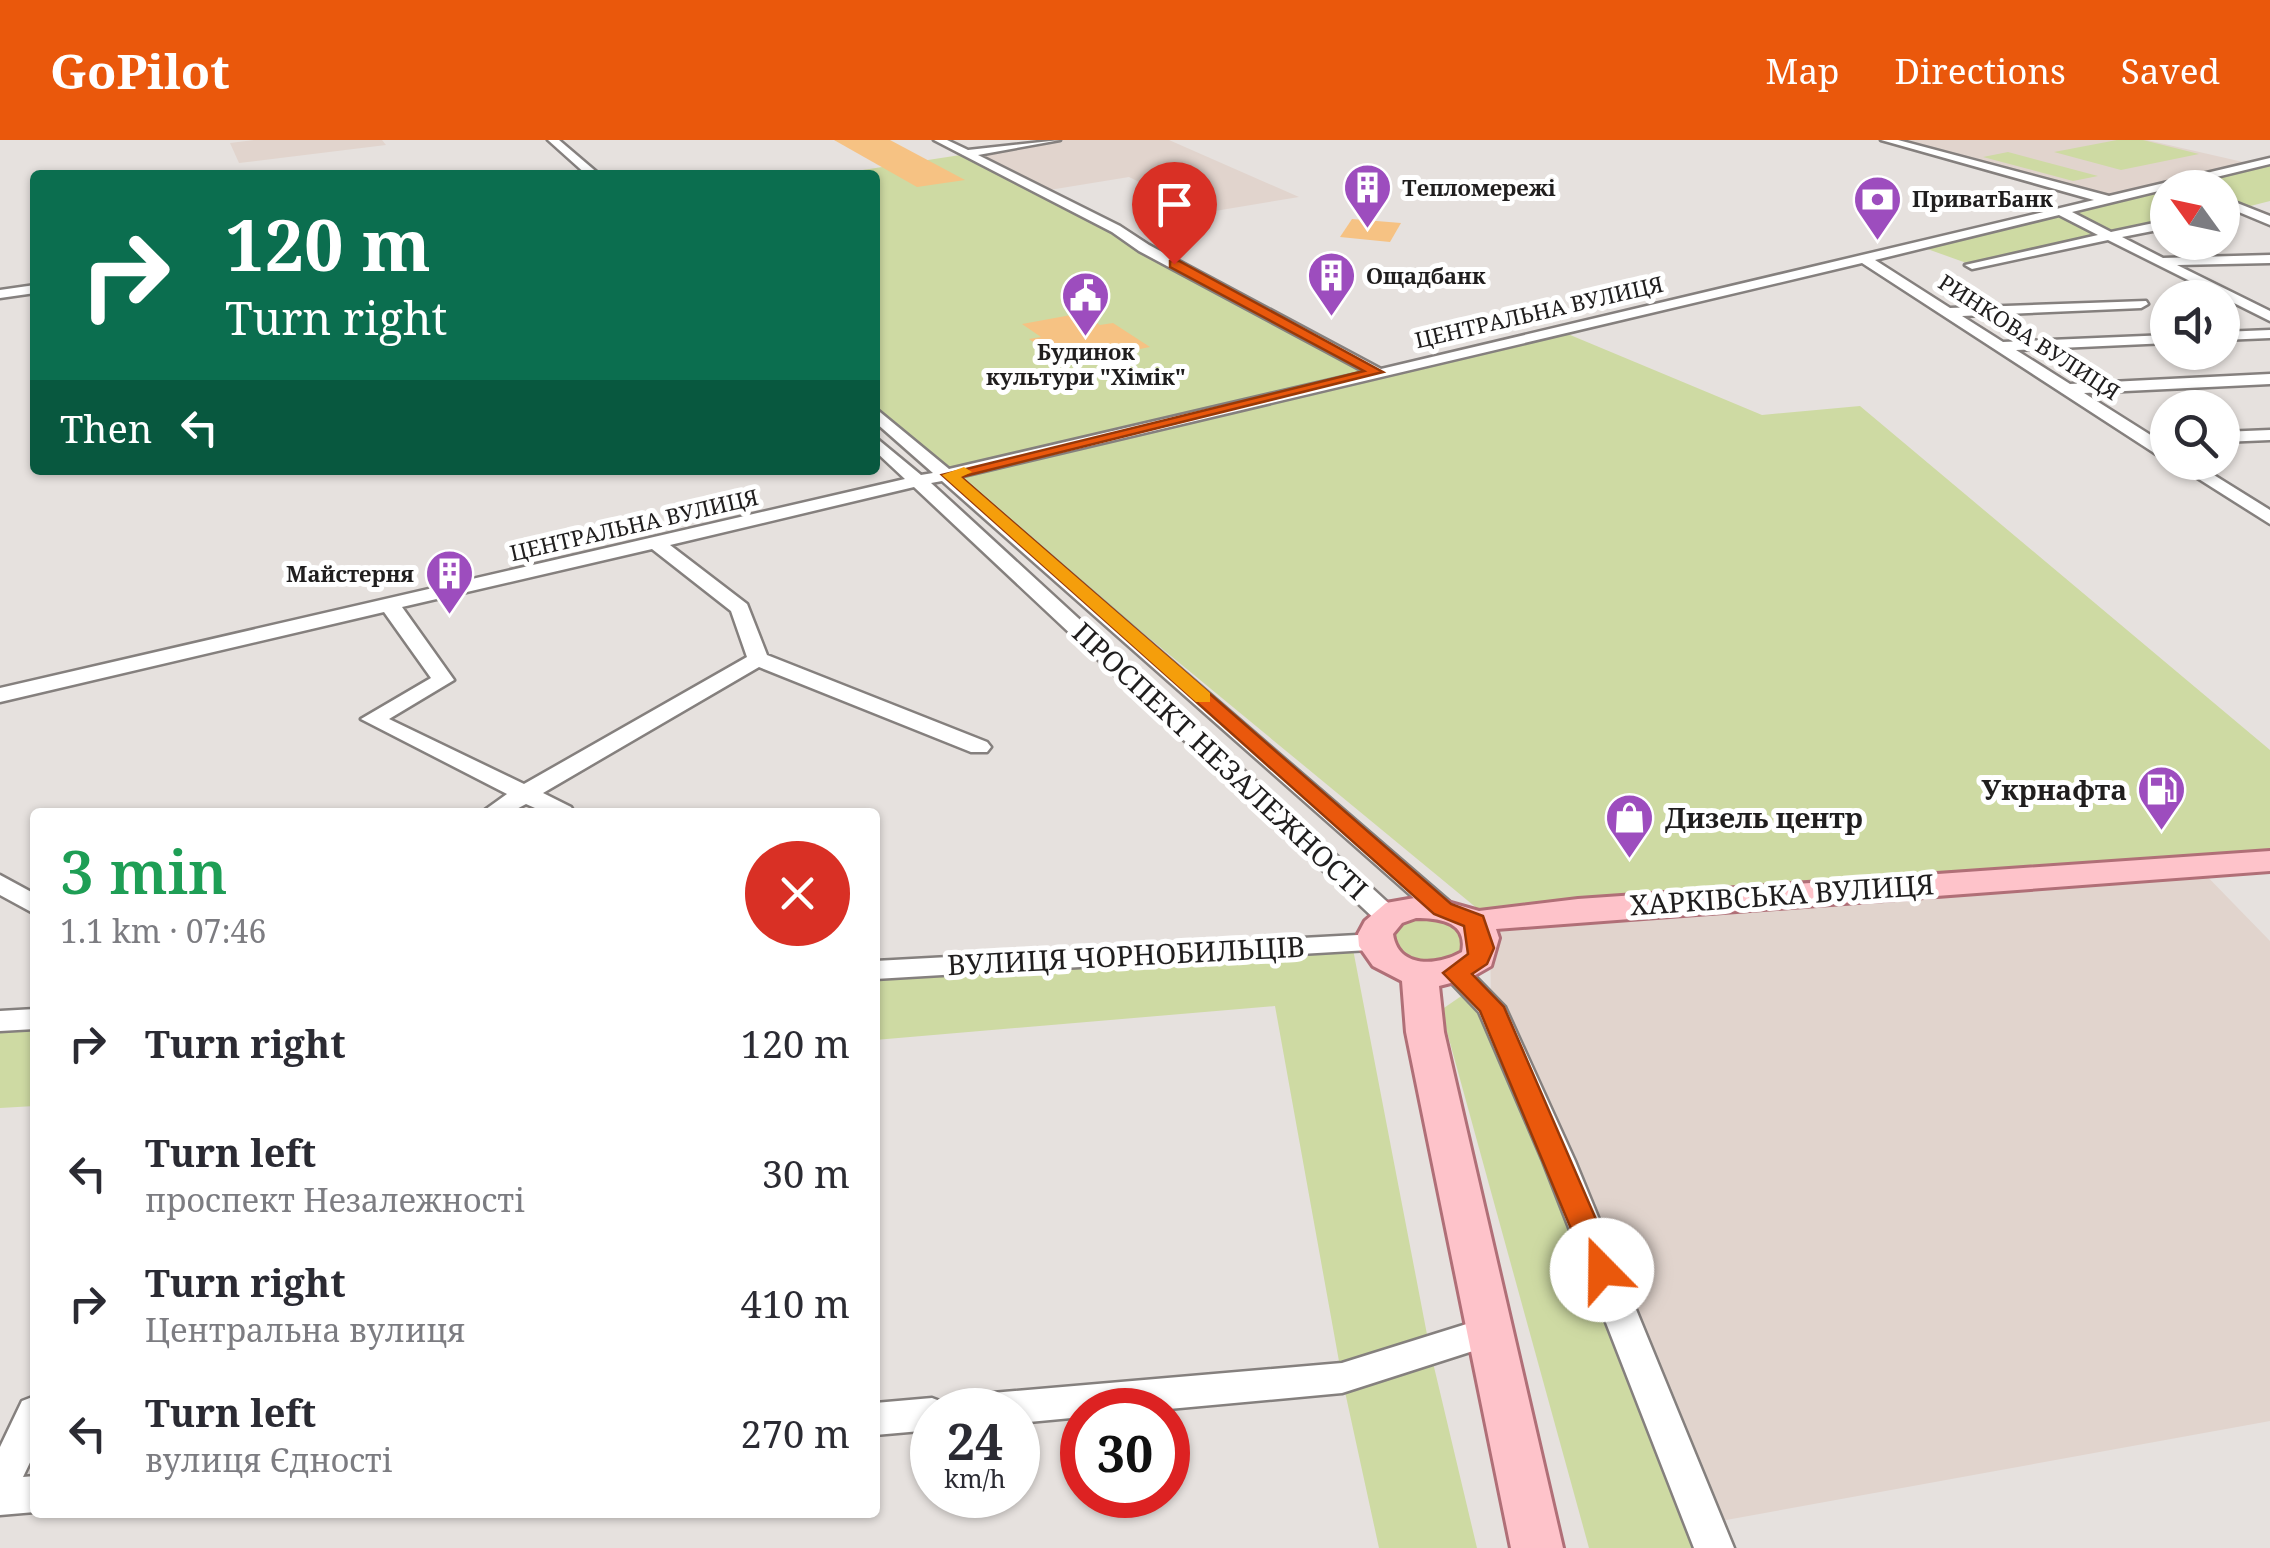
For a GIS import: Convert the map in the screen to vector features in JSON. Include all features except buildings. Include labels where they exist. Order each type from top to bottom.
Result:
[{"type":"main road","name":"ХАРКІВСЬКА ВУЛИЦЯ","points":[[1382,930],[1416,907],[1458,915],[1822,895],[2270,861]]},
{"type":"main road","points":[[1382,930],[1387,960],[1438,975],[1478,958],[1482,948],[1458,915]]},
{"type":"main road","points":[[1438,975],[1425,1032],[1536,1548]]},
{"type":"street","points":[[537,140],[572,170]]},
{"type":"street","points":[[553,140],[588,170]]},
{"type":"street","points":[[939,140],[1116,229],[1144,248],[1376,372]]},
{"type":"street","points":[[968,154],[1055,140]]},
{"type":"street","points":[[1886,140],[2110,201]]},
{"type":"street","name":"ЦЕНТРАЛЬНА ВУЛИЦЯ","points":[[2240,171],[2270,162]]},
{"type":"street","name":"ЦЕНТРАЛЬНА ВУЛИЦЯ","points":[[0,695],[2150,193]]},
{"type":"street","points":[[2242,209],[2270,202]]},
{"type":"street","points":[[2242,209],[2270,221]]},
{"type":"street","points":[[2062,212],[2270,317]]},
{"type":"street","points":[[1972,265],[2150,228]]},
{"type":"street","name":"РИНКОВА ВУЛИЦЯ","points":[[1864,259],[2150,443]]},
{"type":"street","points":[[2160,261],[2270,259]]},
{"type":"street","points":[[0,294],[30,290]]},
{"type":"street","points":[[1950,312],[2141,304]]},
{"type":"street","points":[[2248,305],[2270,304]]},
{"type":"street","points":[[2240,335],[2270,334]]},
{"type":"street","points":[[2004,346],[2150,339]]},
{"type":"street","points":[[2070,389],[2270,379]]},
{"type":"street","name":"ПРОСПЕКТ НЕЗАЛЕЖНОСТІ","points":[[880,417],[1458,915]]},
{"type":"street","points":[[2240,436],[2270,435]]},
{"type":"street","points":[[2146,440],[2150,440]]},
{"type":"street","name":"ПРОСПЕКТ НЕЗАЛЕЖНОСТІ","points":[[880,447],[1257,792],[1382,930]]},
{"type":"street","points":[[2209,480],[2270,518]]},
{"type":"street","points":[[655,542],[740,608],[758,659],[980,747]]},
{"type":"street","points":[[390,605],[442,680],[372,719],[554,808]]},
{"type":"street","points":[[501,808],[758,659]]},
{"type":"street","points":[[0,882],[30,903]]},
{"type":"street","name":"ВУЛИЦЯ ЧОРНОБИЛЬЦІВ","points":[[880,970],[1382,930]]},
{"type":"street","points":[[1438,975],[1491,1007],[1559,1161],[1714,1548]]},
{"type":"street","points":[[0,1022],[30,1019]]},
{"type":"street","points":[[1040,1405],[1342,1378],[1488,1332]]},
{"type":"street","points":[[880,1419],[910,1416]]},
{"type":"street","points":[[0,1487],[30,1423]]},
{"type":"street","points":[[0,1498],[30,1495]]},
{"type":"shaded area","points":[[382,140],[386,145],[239,163],[230,143]]},
{"type":"shaded area","points":[[1055,140],[1169,140],[1299,197],[1203,213],[1129,177],[1037,192],[967,154]]},
{"type":"shaded area","points":[[1886,140],[2147,140],[2256,165],[2236,170],[2150,170],[2150,191],[2110,201]]},
{"type":"shaded area","points":[[2196,865],[2270,941],[2270,1421],[1704,1524],[1491,1007],[1490,919]]},
{"type":"green space","points":[[2117,140],[2143,140],[2199,154],[2121,170],[2054,152]]},
{"type":"green space","points":[[2008,152],[2098,176],[2073,181],[1983,157]]},
{"type":"green space","points":[[967,154],[1376,372],[1563,332],[1762,415],[1860,406],[2270,750],[2270,861],[1490,919],[880,416],[880,170],[863,170]]},
{"type":"green space","points":[[2270,161],[2270,201],[2240,209],[2240,170],[2233,170]]},
{"type":"green space","points":[[2150,190],[2150,228],[1972,265],[1919,246]]},
{"type":"green space","points":[[1432,906],[1482,948],[1420,977],[1377,930]]},
{"type":"green space","points":[[1352,944],[1430,1350],[1477,1548],[1379,1548],[1342,1378],[1275,1006],[880,1040],[880,970]]},
{"type":"green space","points":[[1473,988],[1714,1548],[1589,1548],[1441,1010]]},
{"type":"green space","points":[[30,1019],[30,1106],[0,1108],[0,1021]]},
{"type":"slow traffic","points":[[964,472],[950,475],[1203,697]]},
{"type":"place","name":"Тепломережі","points":[[1367,230]]},
{"type":"place","name":"ПриватБанк","points":[[1877,242]]},
{"type":"place","name":"Ощадбанк","points":[[1331,318]]},
{"type":"place","name":"Будинок культури \"Хімік\"","points":[[1086,338]]},
{"type":"place","name":"Майстерня","points":[[449,616]]},
{"type":"place","name":"Укрнафта","points":[[2162,832]]},
{"type":"place","name":"Дизель центр","points":[[1630,860]]},
{"type":"route","points":[[1174,264],[1376,372],[950,475],[1442,909],[1474,922],[1482,948],[1478,958],[1456,973],[1491,1007],[1602,1270]]}]
